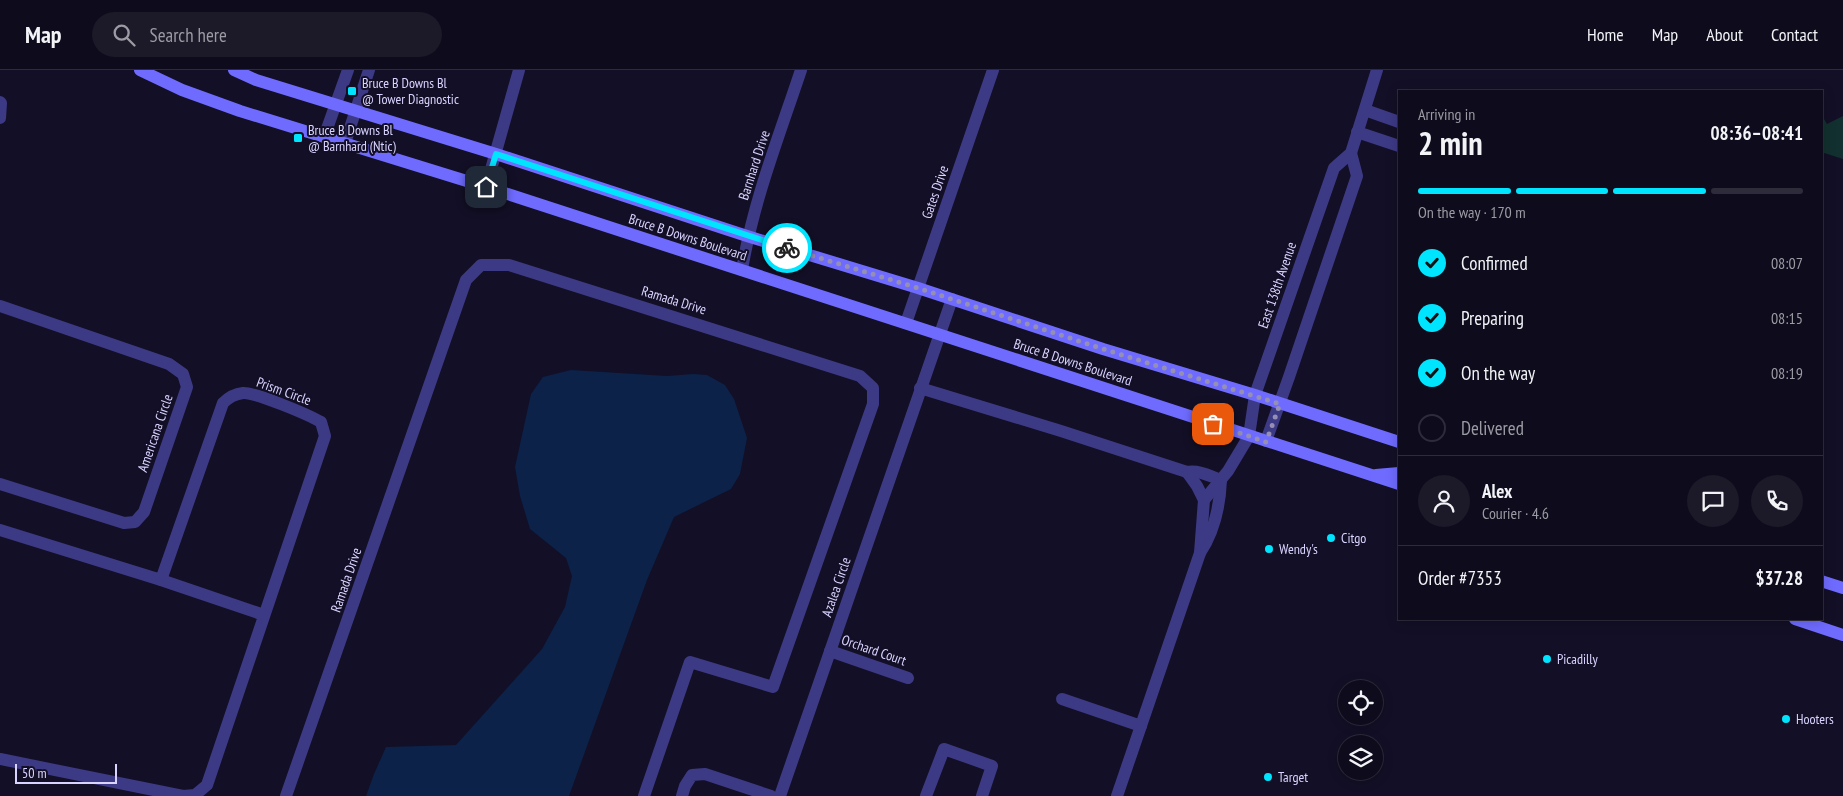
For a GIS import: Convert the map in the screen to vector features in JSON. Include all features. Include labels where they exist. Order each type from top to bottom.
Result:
[{"type":"main road","name":"Bruce B Downs Boulevard","points":[[140,70],[199,96],[240,111],[486,187],[1398,484]]},
{"type":"main road","name":"Bruce B Downs Boulevard","points":[[234,70],[256,80],[496,154],[747,236],[918,288],[1103,349],[1255,395],[1398,442]]},
{"type":"main road","points":[[1371,475],[1398,472]]},
{"type":"main road","points":[[1823,581],[1843,588]]},
{"type":"main road","points":[[1798,620],[1843,635]]},
{"type":"street","points":[[324,137],[348,70]]},
{"type":"street","points":[[345,143],[369,70]]},
{"type":"street","points":[[486,187],[519,70]]},
{"type":"street","name":"Barnhard Drive","points":[[742,270],[747,236],[771,157],[801,70]]},
{"type":"street","name":"Gates Drive","points":[[906,323],[993,70]]},
{"type":"street","name":"East 138th Avenue","points":[[1266,442],[1356,176],[1351,153],[1377,70]]},
{"type":"street","points":[[0,102],[0,118]]},
{"type":"street","points":[[1365,110],[1398,122]]},
{"type":"street","points":[[1357,132],[1398,146]]},
{"type":"street","name":"East 138th Avenue","points":[[1249,436],[1255,395],[1334,168],[1351,153]]},
{"type":"street","name":"Ramada Drive","points":[[286,796],[466,280],[481,265],[509,265],[860,376],[873,388],[873,404],[773,687],[690,662],[644,796]]},
{"type":"street","name":"Azalea Circle","points":[[780,796],[952,299]]},
{"type":"street","name":"Americana Circle","points":[[0,306],[169,364],[183,374],[187,387],[144,512],[135,522],[124,522],[0,484]]},
{"type":"street","points":[[920,388],[1187,472],[1194,471],[1221,480]]},
{"type":"street","name":"Prism Circle","points":[[0,759],[183,796],[195,795],[207,785],[325,436],[321,422],[299,411],[246,392],[232,395],[223,403],[161,580]]},
{"type":"street","points":[[1204,500],[1221,480],[1249,436]]},
{"type":"street","points":[[1117,796],[1200,553],[1204,500],[1187,472]]},
{"type":"street","points":[[1200,553],[1206,544],[1220,503],[1221,480]]},
{"type":"street","points":[[0,530],[161,580],[264,615]]},
{"type":"street","name":"Orchard Court","points":[[830,651],[908,678]]},
{"type":"street","points":[[1062,699],[1141,726]]},
{"type":"street","points":[[926,796],[944,749],[992,766],[982,796]]},
{"type":"street","points":[[682,796],[685,786],[692,775],[705,774],[771,796]]},
{"type":"green space","points":[[1843,116],[1843,159],[1823,153],[1823,117],[1827,124]]},
{"type":"water","points":[[571,370],[667,376],[707,375],[725,385],[734,399],[747,438],[740,474],[731,489],[674,517],[647,580],[569,796],[366,796],[386,747],[456,745],[542,649],[565,607],[572,576],[566,558],[530,529],[520,496],[515,467],[531,394],[543,377]]},
{"type":"way so far","points":[[787,248],[1280,404],[1266,442],[1213,424]]},
{"type":"place","name":"Bruce B Downs Bl @ Tower Diagnostic","points":[[352,91]]},
{"type":"place","name":"Bruce B Downs Bl @ Barnhard (Ntic)","points":[[298,138]]},
{"type":"place","name":"Citgo","points":[[1331,538]]},
{"type":"place","name":"Wendy's","points":[[1269,549]]},
{"type":"place","name":"Picadilly","points":[[1547,659]]},
{"type":"place","name":"Hooters","points":[[1786,719]]},
{"type":"place","name":"Target","points":[[1268,777]]},
{"type":"route","points":[[486,187],[496,154],[787,248]]}]
